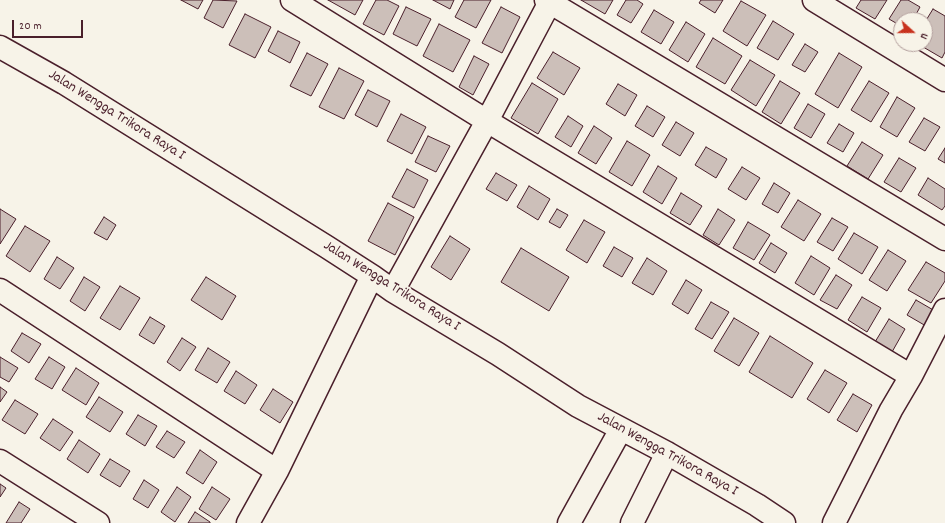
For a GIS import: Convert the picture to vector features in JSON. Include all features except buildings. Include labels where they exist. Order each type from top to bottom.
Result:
[{"type":"street","points":[[292,0],[487,121],[911,376]]},
{"type":"street","points":[[814,0],[945,80]]},
{"type":"street","points":[[393,291],[487,121],[549,1],[945,239]]},
{"type":"street","name":"Jalan Wengga Trikora Raya I","points":[[0,47],[64,83],[372,276],[393,291],[498,354],[578,406],[757,505],[784,523]]},
{"type":"street","points":[[248,523],[277,471],[372,276]]},
{"type":"street","points":[[0,290],[277,471]]},
{"type":"street","points":[[837,523],[891,410],[911,376],[945,310]]},
{"type":"street","points":[[569,523],[621,429]]},
{"type":"street","points":[[632,523],[667,454]]},
{"type":"street","points":[[0,461],[98,523]]}]
